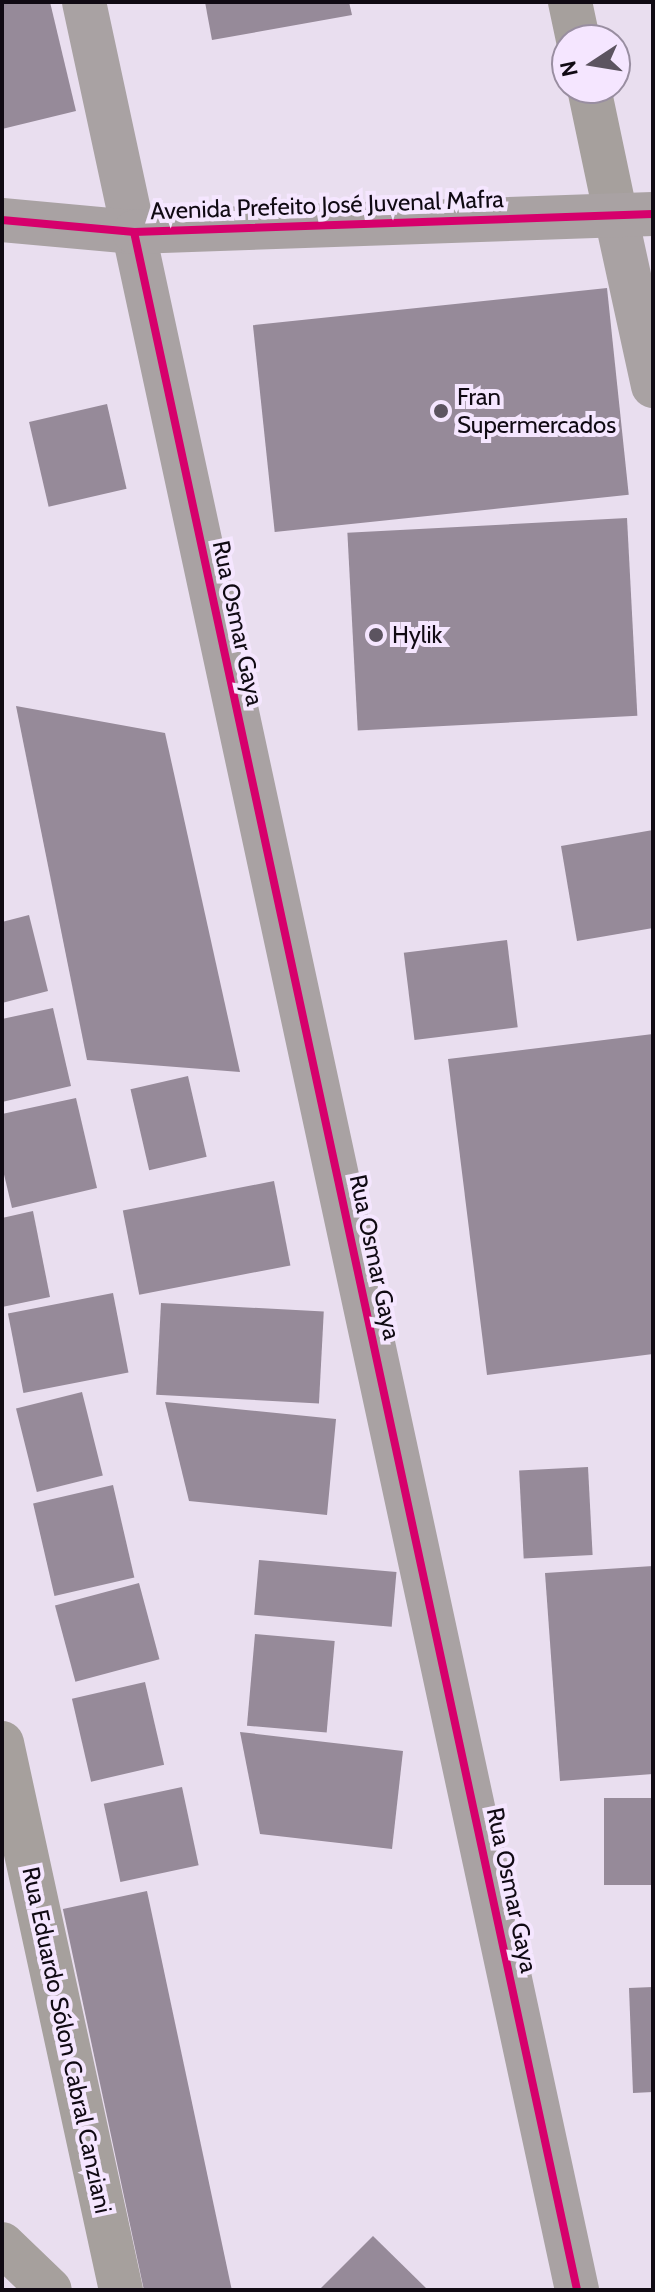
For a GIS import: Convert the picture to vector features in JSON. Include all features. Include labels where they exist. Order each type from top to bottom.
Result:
[{"type":"main road","name":"Rua Osmar Gaya","points":[[84,2],[577,2290]]},
{"type":"main road","name":"Avenida Prefeito José Juvenal Mafra","points":[[2,220],[134,232],[634,215]]},
{"type":"main road","points":[[634,215],[653,386]]},
{"type":"street","points":[[570,2],[575,24]]},
{"type":"street","points":[[595,104],[634,215]]},
{"type":"street","name":"Rua Eduardo Sólon Cabral Canziani","points":[[2,1743],[121,2290]]},
{"type":"street","points":[[2,2244],[50,2290]]},
{"type":"building","points":[[2,2],[50,2],[76,111],[2,129]]},
{"type":"building","points":[[205,2],[349,2],[352,15],[212,40]]},
{"type":"building","name":"Fran Supermercados","points":[[607,288],[629,495],[275,532],[253,325]]},
{"type":"building","points":[[107,404],[127,489],[49,507],[29,422]]},
{"type":"building","points":[[627,518],[637,716],[358,730],[347,533]]},
{"type":"building","points":[[16,706],[165,733],[240,1072],[87,1060]]},
{"type":"building","points":[[653,830],[653,928],[577,941],[561,846]]},
{"type":"building","points":[[29,915],[48,991],[2,1003],[2,922]]},
{"type":"building","points":[[507,940],[518,1027],[414,1040],[404,953]]},
{"type":"building","points":[[53,1008],[71,1086],[2,1102],[2,1019]]},
{"type":"building","points":[[653,1034],[653,1354],[487,1375],[448,1059]]},
{"type":"building","points":[[188,1076],[207,1157],[149,1170],[131,1089]]},
{"type":"building","points":[[76,1098],[97,1188],[12,1208],[2,1166],[2,1114]]},
{"type":"building","points":[[274,1181],[290,1265],[139,1295],[123,1210]]},
{"type":"building","points":[[33,1211],[50,1297],[2,1307],[2,1218]]},
{"type":"building","points":[[113,1293],[128,1373],[23,1393],[8,1313]]},
{"type":"building","points":[[161,1303],[324,1312],[319,1403],[156,1395]]},
{"type":"building","points":[[82,1392],[103,1475],[37,1492],[16,1408]]},
{"type":"building","points":[[165,1402],[336,1419],[327,1515],[189,1501]]},
{"type":"building","points":[[588,1467],[593,1555],[524,1558],[519,1471]]},
{"type":"building","points":[[113,1485],[134,1578],[54,1596],[33,1503]]},
{"type":"building","points":[[259,1560],[396,1572],[392,1627],[254,1615]]},
{"type":"building","points":[[653,1566],[653,1774],[560,1781],[545,1573]]},
{"type":"building","points":[[139,1583],[159,1659],[75,1682],[55,1606]]},
{"type":"building","points":[[255,1634],[335,1641],[327,1733],[247,1726]]},
{"type":"building","points":[[145,1682],[164,1765],[91,1782],[72,1699]]},
{"type":"building","points":[[240,1732],[403,1751],[392,1849],[260,1834]]},
{"type":"building","points":[[182,1787],[199,1865],[120,1882],[104,1804]]},
{"type":"building","points":[[604,1798],[653,1798],[653,1885],[604,1885]]},
{"type":"building","points":[[147,1891],[232,2290],[144,2290],[63,1909]]},
{"type":"building","points":[[653,1987],[653,2092],[633,2093],[629,1988]]},
{"type":"building","points":[[373,2236],[428,2290],[319,2290]]},
{"type":"cycle path","points":[[2,220],[134,232],[653,214]]},
{"type":"cycle path","points":[[134,232],[577,2290]]},
{"type":"place","name":"Fran Supermercados","points":[[441,411]]},
{"type":"place","name":"Hylik","points":[[376,635]]}]
